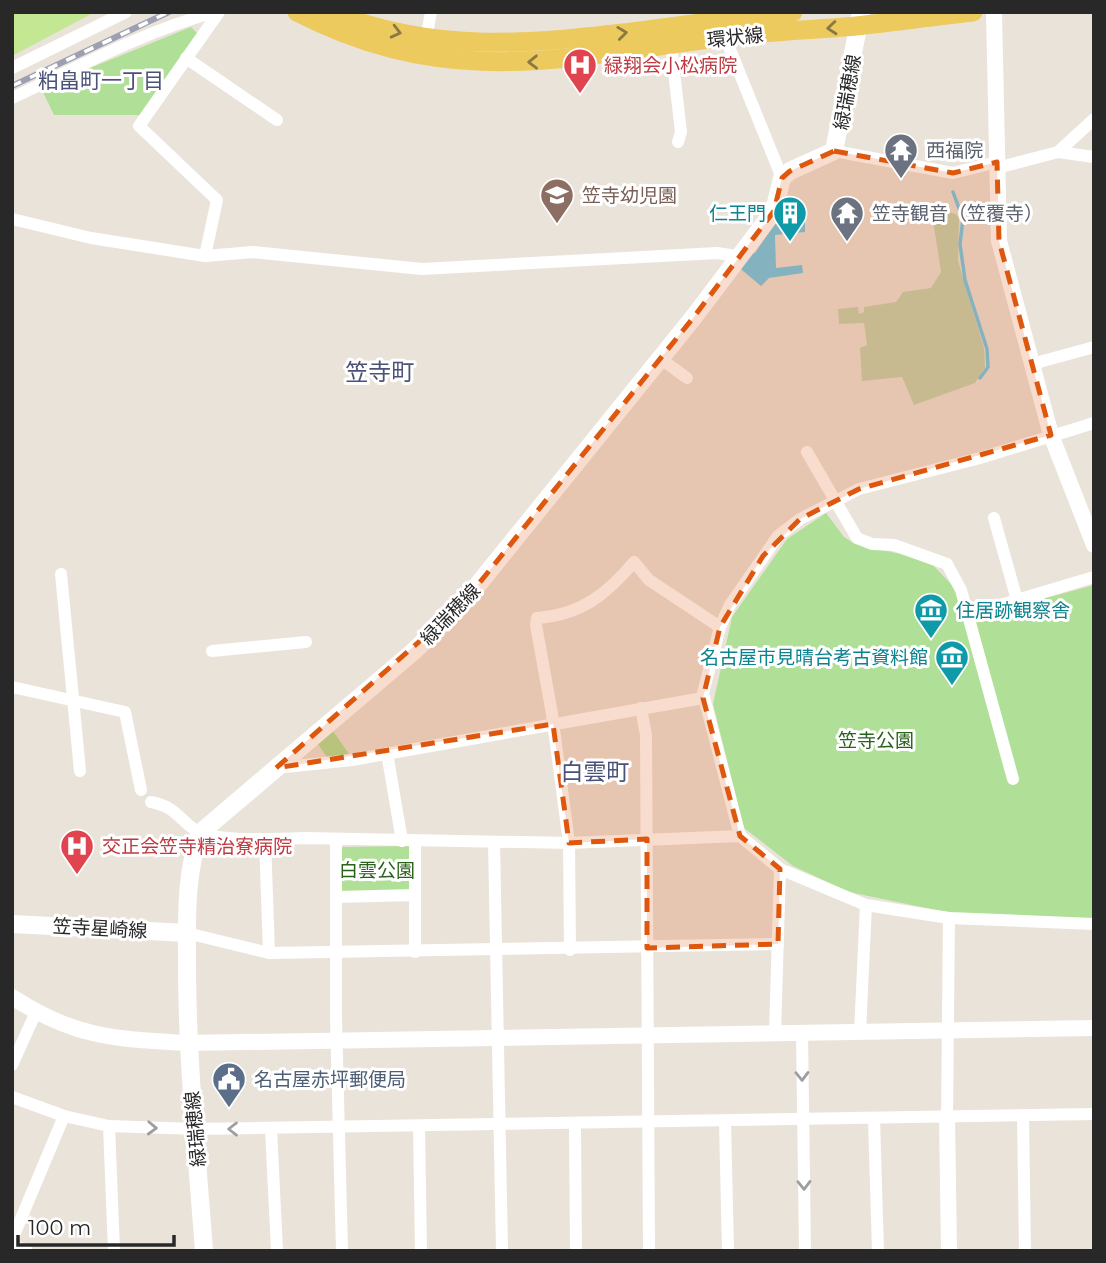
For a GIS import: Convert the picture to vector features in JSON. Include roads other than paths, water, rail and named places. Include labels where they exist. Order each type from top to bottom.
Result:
[{"type":"main road","name":"環状線","points":[[297,12],[336,32],[362,40],[416,55],[466,62],[544,62],[671,46],[689,26]]},
{"type":"main road","name":"環状線","points":[[331,12],[426,39],[486,45],[542,43],[793,12]]},
{"type":"main road","name":"環状線","points":[[689,26],[724,37],[860,19],[973,12]]},
{"type":"main road","name":"緑瑞穂線","points":[[204,1251],[187,1043],[190,860],[200,833],[405,660],[464,603],[661,359],[774,211],[782,178],[790,171],[834,151],[860,19]]},
{"type":"main road","name":"笠寺星崎線","points":[[12,924],[187,933]]},
{"type":"street","points":[[12,68],[126,12]]},
{"type":"street","points":[[205,256],[217,200],[139,126],[217,12]]},
{"type":"street","points":[[12,98],[86,63],[192,19],[217,12]]},
{"type":"street","points":[[426,39],[430,12]]},
{"type":"street","points":[[994,12],[999,242],[1051,435],[1094,545]]},
{"type":"street","points":[[724,37],[782,178]]},
{"type":"street","points":[[671,46],[681,132],[678,142]]},
{"type":"street","points":[[186,58],[277,120]]},
{"type":"street","points":[[1058,152],[1094,119]]},
{"type":"street","points":[[834,151],[953,173],[1058,152],[1094,157]]},
{"type":"street","points":[[12,219],[91,238],[205,256],[253,252],[422,269],[717,253],[737,256]]},
{"type":"street","points":[[1032,364],[1094,347]]},
{"type":"street","points":[[661,359],[687,377]]},
{"type":"street","points":[[1094,423],[980,458],[859,489],[800,519],[778,536],[730,605],[720,627],[703,698],[740,836],[780,869],[866,905],[949,918],[1094,925]]},
{"type":"street","points":[[807,452],[857,538],[872,544],[894,545],[947,565],[961,590],[1013,779]]},
{"type":"street","points":[[994,519],[1017,600]]},
{"type":"street","points":[[570,950],[569,842],[537,618],[570,613],[597,600],[634,562],[649,580],[720,627]]},
{"type":"street","points":[[61,574],[80,771]]},
{"type":"street","points":[[967,615],[1094,577]]},
{"type":"street","points":[[212,651],[306,642]]},
{"type":"street","points":[[12,687],[125,712],[141,790]]},
{"type":"street","points":[[276,768],[387,753],[703,698]]},
{"type":"street","points":[[641,708],[646,734],[649,1251]]},
{"type":"street","points":[[387,753],[408,841],[415,895],[415,952]]},
{"type":"street","points":[[152,802],[164,804],[200,833],[265,840],[569,842],[740,836]]},
{"type":"street","points":[[265,840],[269,953]]},
{"type":"street","points":[[336,840],[341,1251]]},
{"type":"street","points":[[494,842],[502,1251]]},
{"type":"street","points":[[775,1033],[780,869]]},
{"type":"street","points":[[337,897],[415,895]]},
{"type":"street","points":[[860,1032],[866,905]]},
{"type":"street","points":[[949,918],[946,1031],[949,1251]]},
{"type":"street","points":[[187,933],[269,953],[570,950],[778,944]]},
{"type":"street","points":[[12,997],[56,1023],[93,1035],[187,1043],[1094,1028]]},
{"type":"street","points":[[12,1065],[36,1012]]},
{"type":"street","points":[[802,1033],[805,1251]]},
{"type":"street","points":[[12,1097],[64,1116],[109,1126],[195,1129],[575,1125],[1094,1114]]},
{"type":"street","points":[[1023,1115],[1025,1251]]},
{"type":"street","points":[[27,1251],[12,1242],[64,1116]]},
{"type":"street","points":[[874,1119],[878,1251]]},
{"type":"street","points":[[725,1122],[728,1251]]},
{"type":"street","points":[[575,1125],[576,1251]]},
{"type":"street","points":[[109,1126],[114,1251]]},
{"type":"street","points":[[419,1126],[422,1251]]},
{"type":"street","points":[[271,1129],[277,1251]]},
{"type":"water","points":[[780,216],[805,218],[805,232],[775,235],[776,268],[802,265],[803,273],[769,278],[761,286],[736,265],[746,255],[755,253]]},
{"type":"waterway","points":[[953,192],[963,219],[960,244],[965,280],[987,349],[988,367],[980,378]]},
{"type":"railway","points":[[12,86],[169,12]]},
{"type":"place","name":"緑翔会小松病院","points":[[580,95]]},
{"type":"place","name":"西福院","points":[[901,180]]},
{"type":"place","name":"笠寺幼児園","points":[[557,225]]},
{"type":"place","name":"仁王門","points":[[790,243]]},
{"type":"place","name":"笠寺観音（笠覆寺）","points":[[847,243]]},
{"type":"place","name":"住居跡観察舎","points":[[931,640]]},
{"type":"place","name":"名古屋市見晴台考古資料館","points":[[952,687]]},
{"type":"place","name":"交正会笠寺精治寮病院","points":[[77,876]]},
{"type":"place","name":"名古屋赤坪郵便局","points":[[229,1109]]},
{"type":"district","name":"粕畠町一丁目","points":[[101,81]]},
{"type":"district","name":"笠寺町","points":[[380,372]]},
{"type":"district","name":"白雲町","points":[[595,772]]},
{"type":"park label","name":"笠寺公園","points":[[876,740]]},
{"type":"park label","name":"白雲公園","points":[[377,870]]}]
